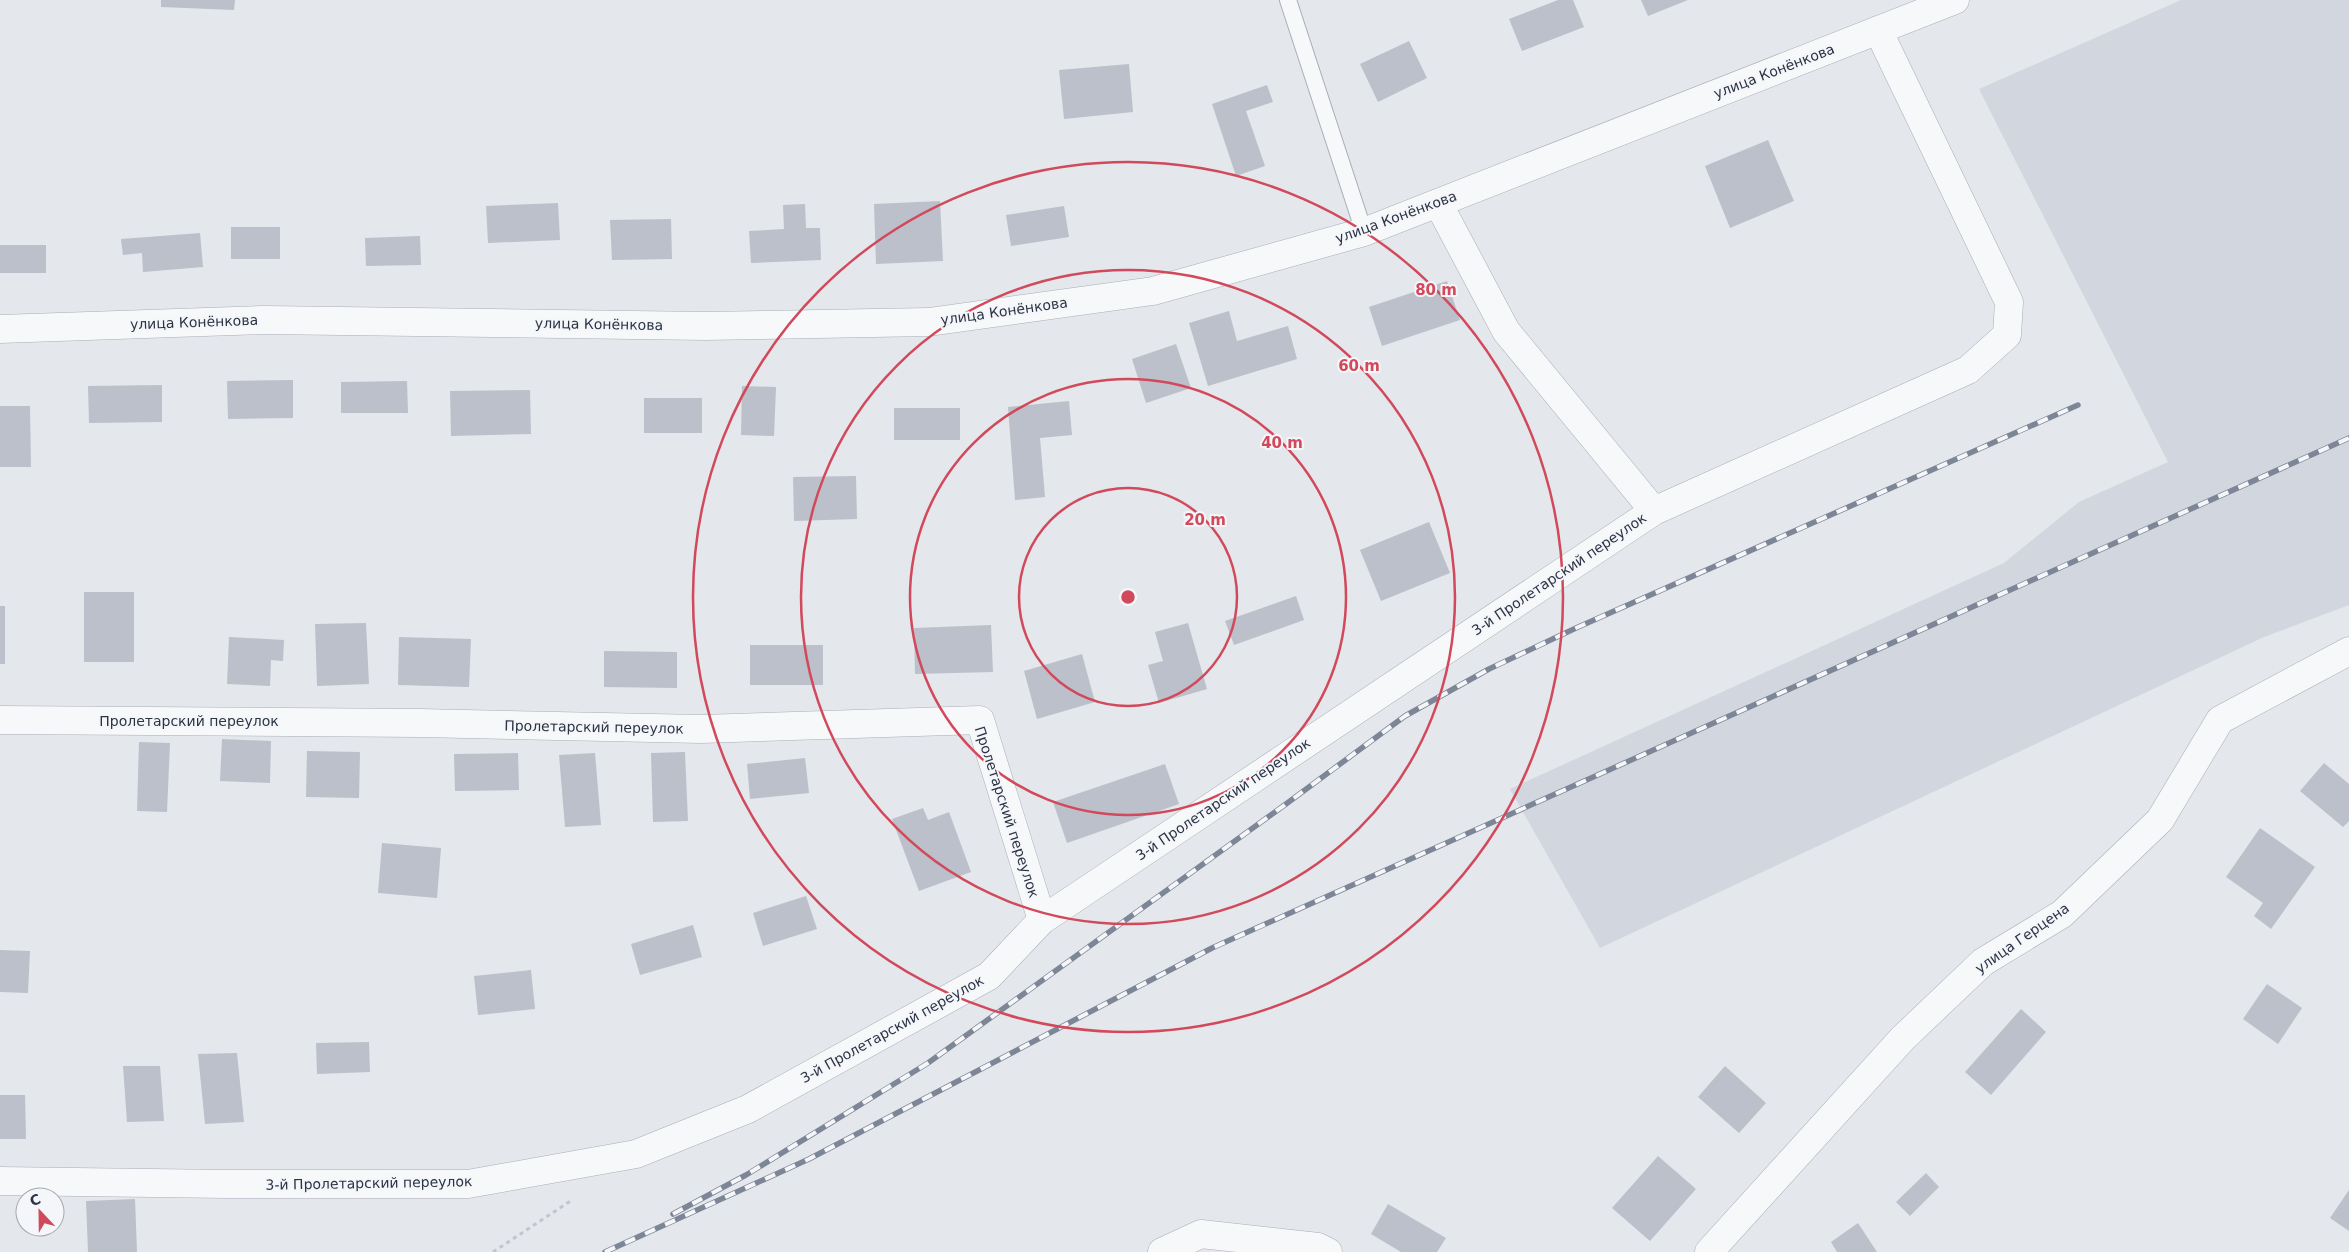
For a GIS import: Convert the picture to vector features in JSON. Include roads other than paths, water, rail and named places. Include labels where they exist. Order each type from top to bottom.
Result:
[{"type":"street","name":"улица Конёнкова","points":[[0,329],[265,320],[705,326],[929,322],[1153,290],[1364,232],[1955,0]]},
{"type":"street","name":"3-й Пролетарский переулок","points":[[0,1182],[468,1184],[636,1154],[748,1109],[989,976],[1042,920],[1654,511],[1968,370],[2007,335],[2009,302],[1878,30]]},
{"type":"street","points":[[1438,202],[1506,331],[1654,511]]},
{"type":"street","name":"улица Герцена","points":[[1709,1252],[1903,1038],[1984,962],[2062,914],[2160,820],[2220,720],[2349,651]]},
{"type":"street","name":"Пролетарский переулок","points":[[0,720],[420,723],[701,729],[980,720],[1042,920]]},
{"type":"street","points":[[1162,1252],[1201,1234],[1318,1247],[1328,1252]]},
{"type":"lane","points":[[1288,0],[1364,232]]},
{"type":"railway","points":[[673,1214],[746,1175],[928,1063],[1405,716],[1489,669],[1576,628],[2078,405]]},
{"type":"railway","points":[[605,1252],[809,1159],[1212,948],[2349,438]]}]
